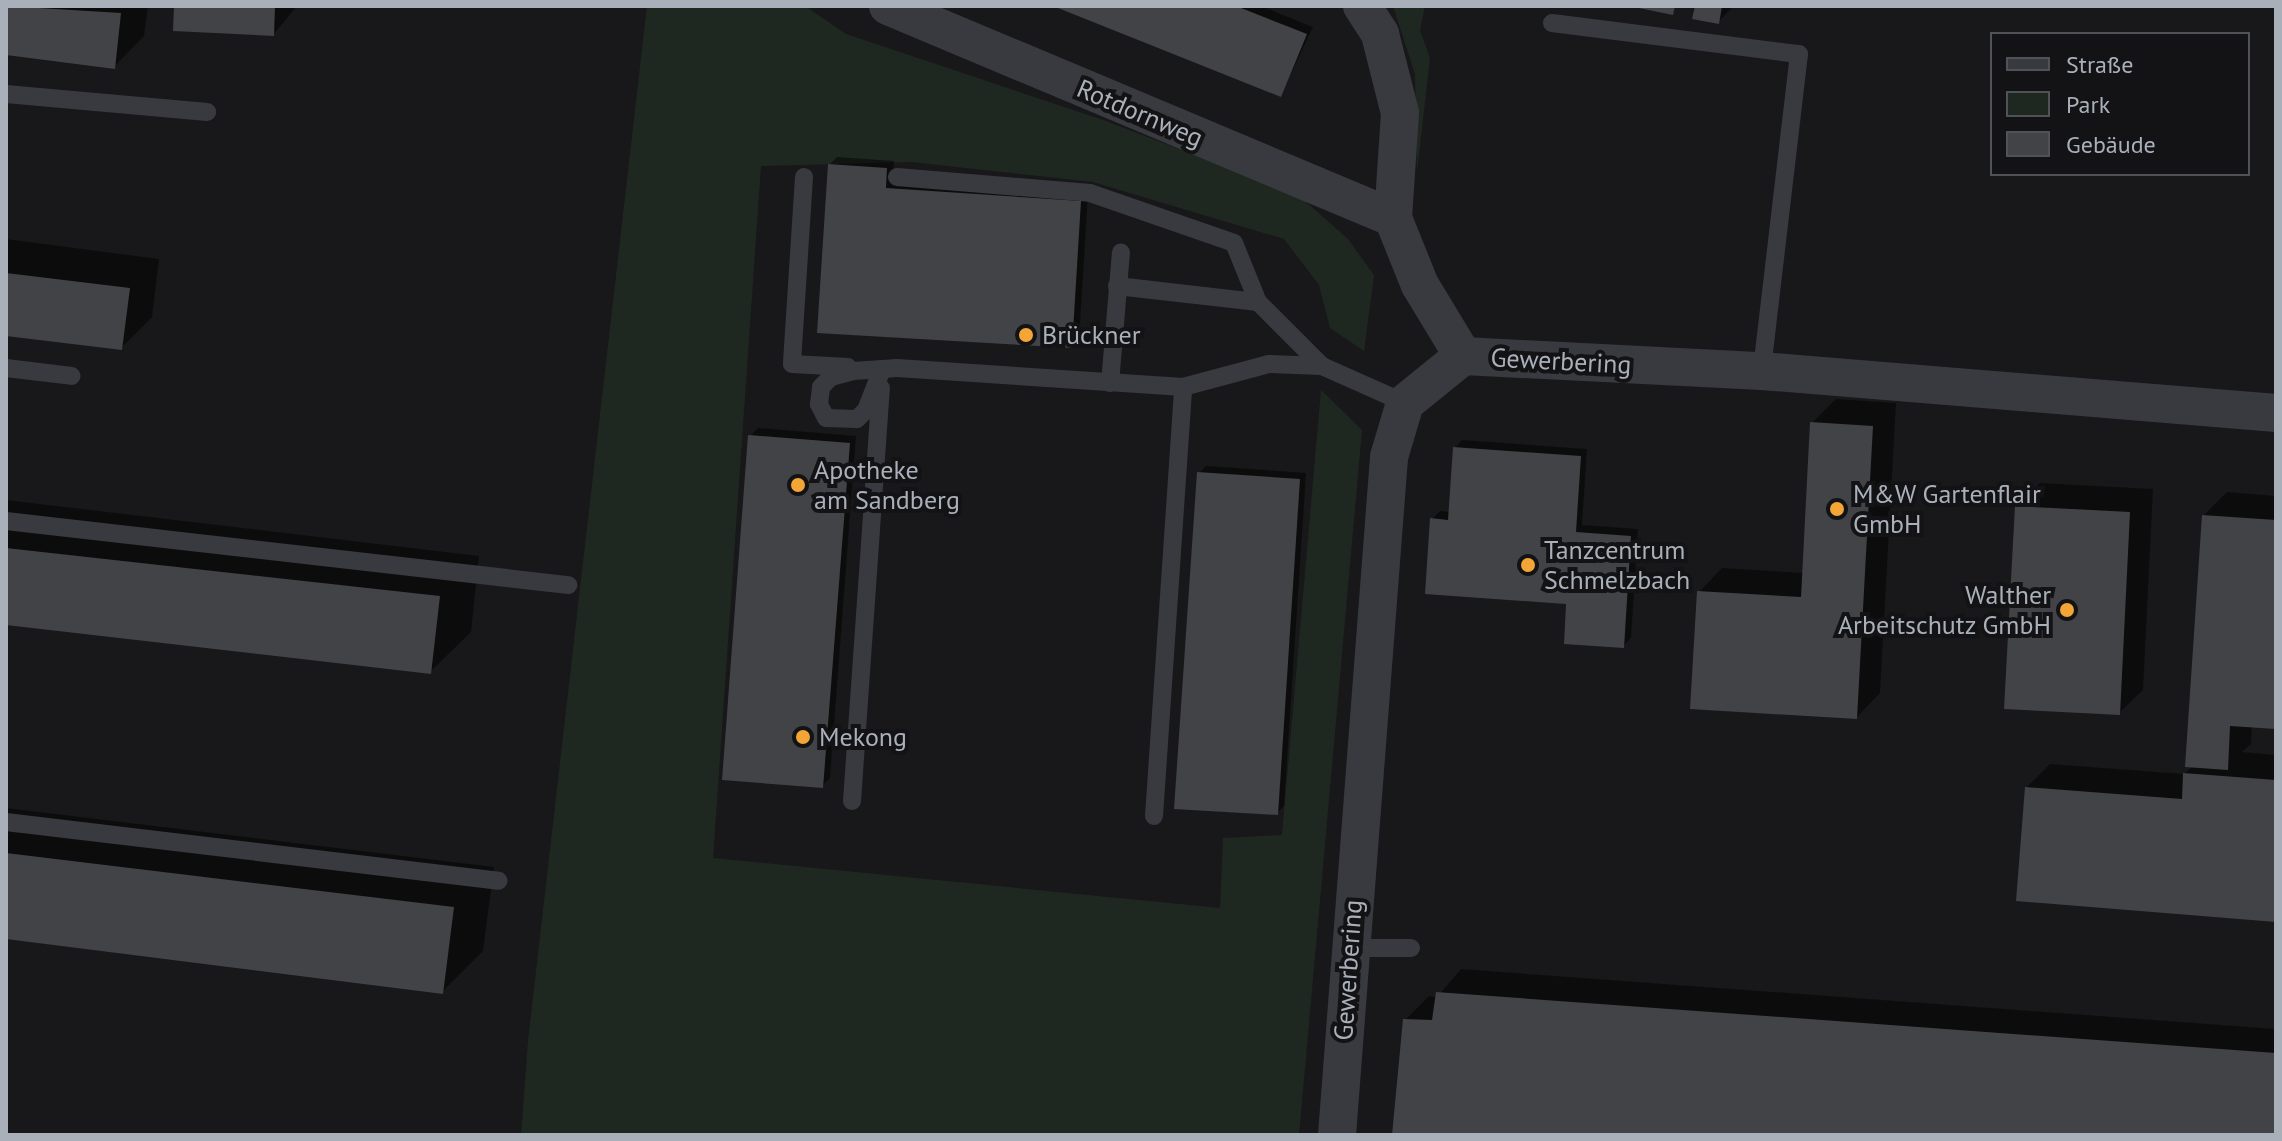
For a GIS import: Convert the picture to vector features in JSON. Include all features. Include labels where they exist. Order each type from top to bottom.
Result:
[{"type":"street","name":"Rotdornweg","points":[[888,6],[1393,218]]},
{"type":"street","points":[[1362,6],[1380,34],[1400,113],[1393,218],[1420,285],[1463,356]]},
{"type":"street","name":"Gewerbering","points":[[1337,1135],[1389,457],[1405,403],[1463,356],[1762,371],[2276,413]]},
{"type":"lane","points":[[1552,23],[1799,54],[1762,371]]},
{"type":"lane","points":[[6,94],[207,112]]},
{"type":"lane","points":[[804,177],[792,364],[1183,387],[1269,364],[1322,366]]},
{"type":"lane","points":[[897,177],[1090,193],[1234,243],[1258,302],[1322,366],[1405,403]]},
{"type":"lane","points":[[1110,383],[1121,252]]},
{"type":"lane","points":[[1117,286],[1258,302]]},
{"type":"lane","points":[[6,368],[72,376]]},
{"type":"lane","points":[[852,801],[882,369]]},
{"type":"lane","points":[[1154,816],[1183,387]]},
{"type":"lane","points":[[6,521],[568,585]]},
{"type":"lane","points":[[6,822],[498,881]]},
{"type":"lane","points":[[1349,948],[1411,948]]},
{"type":"green space","points":[[647,6],[805,6],[846,34],[1103,120],[1297,194],[1348,239],[1374,275],[1364,351],[1330,328],[1319,285],[1284,239],[1093,182],[911,162],[761,166],[713,858],[1220,908],[1223,838],[1282,835],[1321,390],[1362,430],[1299,1135],[521,1135],[528,1041]]},
{"type":"green space","points":[[1393,6],[1425,6],[1420,30],[1430,58],[1417,172],[1415,74]]},
{"type":"building","points":[[6,6],[121,13],[115,69],[6,55]]},
{"type":"building","points":[[174,6],[275,6],[274,36],[173,31]]},
{"type":"building","points":[[1053,6],[1236,6],[1307,34],[1281,97]]},
{"type":"building","points":[[1629,6],[1675,6],[1673,15]]},
{"type":"building","points":[[1695,6],[1722,6],[1719,24],[1692,19]]},
{"type":"building","points":[[828,164],[887,168],[886,188],[1081,201],[1072,348],[817,333]]},
{"type":"building","points":[[6,273],[130,288],[122,350],[6,336]]},
{"type":"building","name":"M&W Gartenflair GmbH","points":[[1810,422],[1873,426],[1857,719],[1690,709],[1697,591],[1801,597]]},
{"type":"building","points":[[748,435],[850,443],[823,788],[722,780]]},
{"type":"building","name":"Tanzcentrum Schmelzbach","points":[[1453,447],[1581,456],[1576,532],[1631,536],[1624,648],[1564,644],[1566,604],[1425,594],[1430,518],[1448,520]]},
{"type":"building","points":[[1197,472],[1300,479],[1278,815],[1174,809]]},
{"type":"building","name":"Walther Arbeitschutz GmbH","points":[[2015,506],[2130,512],[2120,715],[2004,709]]},
{"type":"building","points":[[2202,515],[2276,520],[2276,729],[2230,726],[2228,770],[2185,767]]},
{"type":"building","points":[[6,548],[440,596],[431,674],[6,625]]},
{"type":"building","points":[[2183,773],[2276,780],[2276,922],[2016,901],[2025,787],[2182,799]]},
{"type":"building","points":[[6,853],[454,907],[443,994],[6,939]]},
{"type":"building","points":[[1436,992],[2276,1053],[2276,1135],[1392,1135],[1403,1019],[1432,1020]]},
{"type":"place","name":"Brückner","points":[[1026,335]]},
{"type":"place","name":"Apotheke am Sandberg","points":[[798,485]]},
{"type":"place","name":"M&W Gartenflair GmbH","points":[[1837,509]]},
{"type":"place","name":"Tanzcentrum Schmelzbach","points":[[1528,565]]},
{"type":"place","name":"Walther Arbeitschutz GmbH","points":[[2067,610]]},
{"type":"place","name":"Mekong","points":[[803,737]]}]
